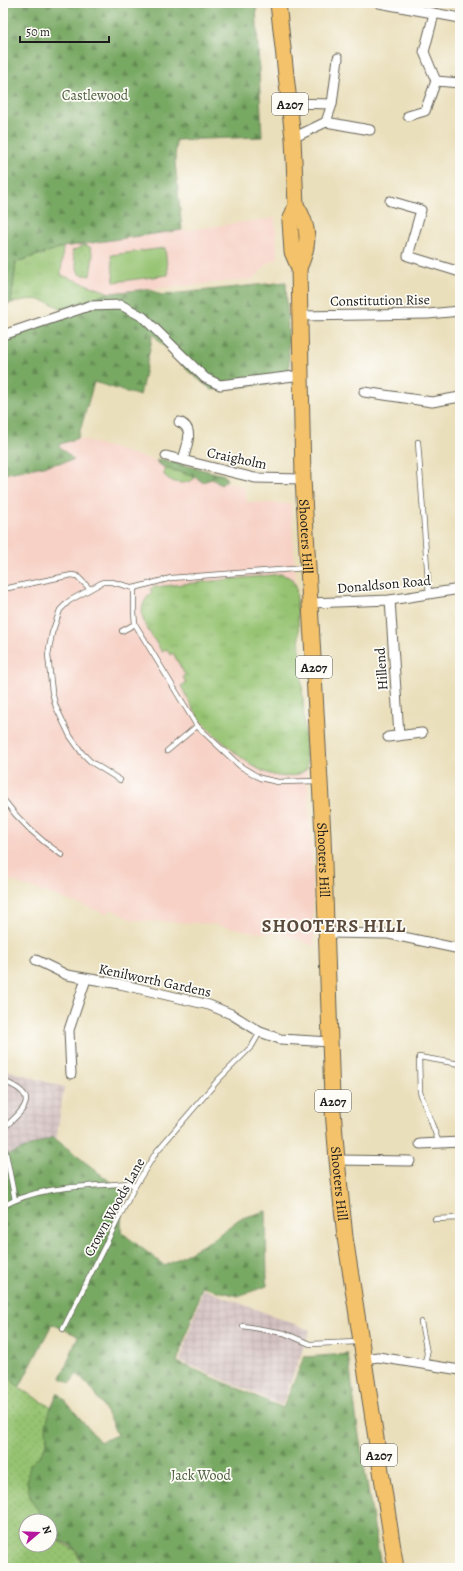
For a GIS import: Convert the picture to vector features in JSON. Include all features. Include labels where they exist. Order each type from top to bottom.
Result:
[{"type":"main road","name":"Shooters Hill","points":[[278,3],[293,138],[296,205],[290,221],[292,252],[299,268],[303,479],[328,933],[331,1042],[337,1160],[345,1237],[396,1568]]},
{"type":"street","points":[[379,3],[460,18]]},
{"type":"street","points":[[408,116],[426,111],[436,81],[424,52],[434,14]]},
{"type":"street","points":[[326,122],[332,104],[338,58]]},
{"type":"street","points":[[436,81],[460,83]]},
{"type":"street","points":[[289,103],[332,104]]},
{"type":"street","points":[[293,138],[326,122],[370,130]]},
{"type":"street","points":[[390,201],[421,210],[408,256],[460,272]]},
{"type":"street","points":[[3,335],[89,306],[121,306],[143,317],[205,378],[220,385],[302,375]]},
{"type":"street","name":"Constitution Rise","points":[[301,316],[428,314],[460,311]]},
{"type":"street","points":[[364,392],[432,402],[460,397]]},
{"type":"street","points":[[179,422],[186,425],[189,432],[183,460]]},
{"type":"street","name":"Craigholm","points":[[166,456],[255,478],[303,479]]},
{"type":"street","name":"Donaldson Road","points":[[310,603],[390,600],[460,589]]},
{"type":"street","name":"Hillend","points":[[390,600],[399,736]]},
{"type":"street","points":[[388,737],[422,733]]},
{"type":"street","points":[[328,933],[390,934],[460,949]]},
{"type":"street","name":"Kenilworth Gardens","points":[[36,960],[67,975],[120,984],[209,1005],[231,1014],[260,1032],[280,1039],[303,1042],[331,1042]]},
{"type":"street","name":"Kenilworth Gardens","points":[[71,1074],[70,1030],[86,979]]},
{"type":"street","points":[[420,1144],[460,1142]]},
{"type":"street","points":[[337,1160],[410,1161]]},
{"type":"street","points":[[364,1359],[378,1357],[460,1370]]},
{"type":"lane","points":[[418,442],[429,595]]},
{"type":"lane","points":[[120,780],[91,762],[82,753],[63,722],[52,692],[48,655],[55,622],[60,610],[68,601],[103,582],[112,582],[134,588],[171,578],[308,568]]},
{"type":"lane","points":[[3,589],[72,575],[77,576],[90,589]]},
{"type":"lane","points":[[134,588],[135,624],[197,726],[240,766],[260,778],[278,782],[320,781]]},
{"type":"lane","points":[[122,631],[135,624]]},
{"type":"lane","points":[[167,751],[197,726]]},
{"type":"lane","points":[[3,799],[17,818],[38,839],[62,855]]},
{"type":"lane","name":"Crown Woods Lane","points":[[63,1329],[135,1186],[158,1151],[219,1079],[252,1046],[260,1032]]},
{"type":"lane","points":[[440,1143],[420,1092],[419,1057],[460,1064]]},
{"type":"lane","points":[[3,1081],[20,1088],[24,1095],[25,1103],[22,1112],[3,1129]]},
{"type":"lane","points":[[3,1138],[15,1200]]},
{"type":"lane","points":[[3,1206],[43,1190],[128,1183],[135,1186]]},
{"type":"lane","points":[[435,1219],[460,1218]]},
{"type":"lane","points":[[421,1322],[427,1353],[425,1364]]},
{"type":"lane","points":[[243,1326],[284,1333],[310,1344],[362,1342]]},
{"type":"shaded area","points":[[275,218],[278,259],[269,262],[253,279],[110,293],[61,275],[63,247]]},
{"type":"shaded area","points":[[3,355],[58,445],[78,438],[244,487],[247,502],[291,504],[312,852],[314,946],[280,933],[260,933],[212,924],[132,920],[111,909],[107,914],[3,878]]},
{"type":"shaded area","points":[[3,1069],[64,1087],[55,1148],[3,1163]]},
{"type":"shaded area","points":[[203,1289],[310,1330],[282,1405],[180,1361]]},
{"type":"green space","name":"Castlewood","points":[[3,3],[256,3],[262,137],[176,140],[175,162],[182,230],[63,247],[16,262],[11,303],[3,306]]},
{"type":"green space","points":[[85,245],[90,247],[93,256],[90,276],[79,274],[72,251]]},
{"type":"green space","points":[[63,247],[61,275],[110,293],[61,308],[42,300],[31,299],[11,303],[16,262]]},
{"type":"green space","points":[[165,248],[168,275],[114,282],[111,255]]},
{"type":"green space","points":[[286,282],[290,381],[212,390],[188,371],[153,334],[140,396],[94,382],[78,438],[58,445],[74,460],[3,474],[3,338],[64,317],[61,308],[110,293],[149,289],[161,295]]},
{"type":"green space","points":[[160,459],[224,475],[227,480],[221,485],[212,479],[202,482],[192,475],[162,466],[157,463],[157,460]]},
{"type":"green space","points":[[164,468],[191,475],[195,478],[191,481],[183,483],[175,482],[164,475]]},
{"type":"green space","points":[[281,574],[291,578],[296,586],[307,769],[296,775],[285,777],[262,771],[251,765],[231,750],[205,725],[192,707],[181,686],[186,683],[183,677],[185,675],[173,653],[170,655],[167,649],[162,652],[147,629],[142,614],[142,607],[152,592],[150,589],[154,587]]},
{"type":"green space","name":"Jack Wood","points":[[53,1137],[122,1191],[121,1232],[165,1266],[212,1240],[239,1219],[266,1211],[267,1286],[238,1296],[202,1287],[177,1362],[283,1408],[304,1357],[348,1354],[357,1423],[381,1568],[85,1568],[76,1550],[58,1540],[58,1513],[39,1513],[29,1494],[27,1478],[31,1464],[46,1445],[46,1426],[48,1417],[58,1392],[100,1442],[117,1435],[100,1402],[84,1380],[77,1374],[70,1383],[61,1378],[78,1336],[52,1324],[19,1388],[3,1371],[3,1157]]},
{"type":"green space","points":[[3,1371],[19,1388],[51,1407],[46,1425],[47,1442],[41,1454],[30,1465],[27,1480],[30,1497],[39,1513],[18,1513],[18,1553],[58,1553],[58,1541],[75,1550],[85,1568],[3,1568]]},
{"type":"district","name":"SHOOTERS HILL","points":[[334,926]]}]
